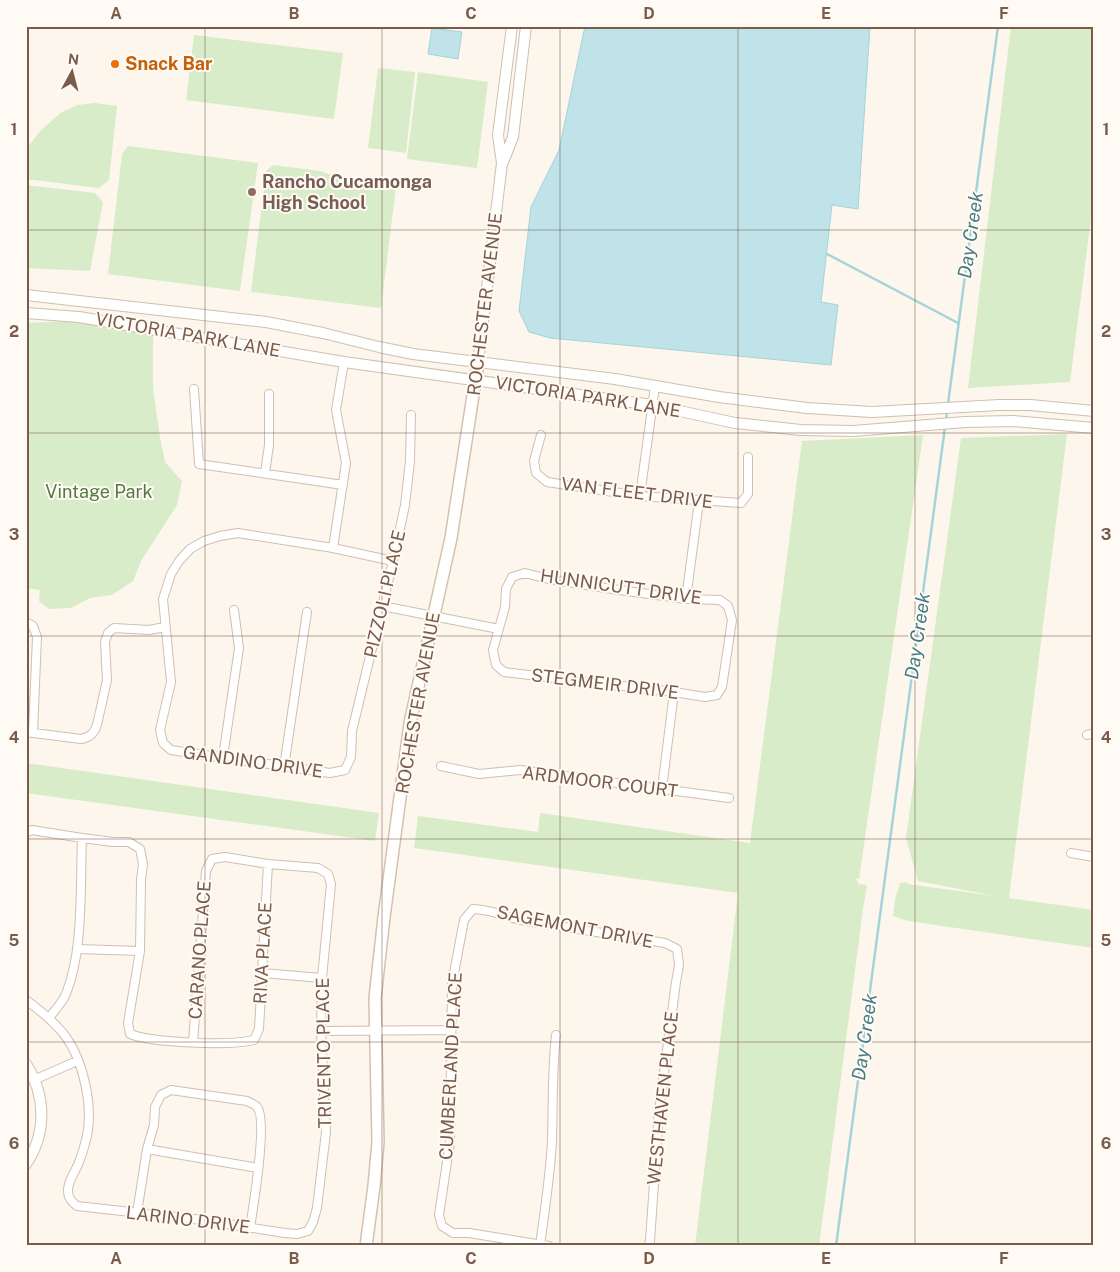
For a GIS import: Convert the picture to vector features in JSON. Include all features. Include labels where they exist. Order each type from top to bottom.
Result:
[{"type":"main road","name":"ROCHESTER AVENUE","points":[[366,1246],[378,1142],[375,998],[379,958],[410,723],[451,538],[478,362]]},
{"type":"street","name":"ROCHESTER AVENUE","points":[[478,362],[502,163],[498,135],[512,26]]},
{"type":"street","name":"ROCHESTER AVENUE","points":[[502,163],[513,137],[526,26]]},
{"type":"street","name":"VICTORIA PARK LANE","points":[[26,295],[266,322],[412,354],[590,376],[719,397],[828,410],[872,412],[1022,405],[1094,411]]},
{"type":"street","name":"VICTORIA PARK LANE","points":[[26,313],[79,317],[344,362],[652,405],[735,423],[801,430],[853,431],[965,422],[1013,421],[1094,428]]},
{"type":"street","points":[[333,548],[346,463],[336,410],[344,362]]},
{"type":"street","points":[[640,496],[655,386]]},
{"type":"street","points":[[194,389],[199,464],[343,485]]},
{"type":"street","points":[[265,473],[269,445],[269,394]]},
{"type":"street","name":"PIZZOLI PLACE","points":[[345,770],[351,757],[352,731],[405,505],[410,461],[411,415]]},
{"type":"street","name":"VAN FLEET DRIVE","points":[[541,435],[534,462],[536,473],[547,482],[640,496],[741,503],[748,494],[748,457]]},
{"type":"street","points":[[686,599],[699,501]]},
{"type":"street","points":[[30,624],[37,637],[30,732],[81,739],[89,737],[94,732],[107,680],[105,642],[108,633],[114,628],[149,630],[165,627],[163,599],[170,574],[190,550],[204,541],[238,533],[333,548],[393,561]]},
{"type":"street","name":"HUNNICUTT DRIVE","points":[[499,629],[506,589],[512,577],[525,572],[548,579],[594,586],[686,599],[720,600],[728,606],[732,620],[726,671],[722,687],[716,695]]},
{"type":"street","points":[[382,606],[499,629]]},
{"type":"street","points":[[223,758],[239,648],[234,610]]},
{"type":"street","points":[[284,767],[307,612]]},
{"type":"street","name":"GANDINO DRIVE","points":[[165,627],[171,682],[160,730],[163,743],[171,750],[330,773],[345,770]]},
{"type":"street","name":"STEGMEIR DRIVE","points":[[499,629],[494,650],[496,665],[504,672],[705,697],[716,695]]},
{"type":"street","points":[[662,789],[674,692]]},
{"type":"street","name":"ARDMOOR COURT","points":[[441,766],[479,774],[520,770],[729,798]]},
{"type":"street","points":[[26,833],[32,830],[113,842],[129,842],[140,849],[144,864],[141,880],[140,951],[128,1023],[130,1034],[139,1038],[193,1042]]},
{"type":"street","points":[[49,1018],[64,998],[71,979],[77,949],[82,838]]},
{"type":"street","points":[[1071,853],[1094,857]]},
{"type":"street","name":"CARANO PLACE","points":[[193,1042],[206,870],[212,860],[225,857],[268,864]]},
{"type":"street","name":"TRIVENTO PLACE","points":[[268,864],[318,868],[328,874],[331,884],[322,978],[321,1031],[326,1132],[317,1208],[308,1231]]},
{"type":"street","name":"RIVA PLACE","points":[[193,1042],[240,1043],[254,1040],[259,1029],[268,864]]},
{"type":"street","name":"SAGEMONT DRIVE","points":[[473,909],[486,909],[500,915],[521,920],[665,944],[677,949]]},
{"type":"street","name":"CUMBERLAND PLACE","points":[[473,909],[464,920],[452,984],[450,1142],[439,1215],[442,1226],[452,1233],[469,1233],[540,1245]]},
{"type":"street","points":[[77,949],[140,951]]},
{"type":"street","name":"WESTHAVEN PLACE","points":[[648,1246],[650,1241],[659,1110],[679,966],[677,949]]},
{"type":"street","points":[[262,973],[322,978]]},
{"type":"street","points":[[26,1000],[49,1018],[67,1038],[77,1061],[36,1079]]},
{"type":"street","points":[[321,1031],[451,1030]]},
{"type":"street","points":[[549,1246],[540,1245],[552,1140],[553,1068],[556,1035]]},
{"type":"street","name":"LARINO DRIVE","points":[[77,1061],[85,1081],[89,1100],[87,1138],[68,1191],[69,1200],[77,1206],[88,1209],[194,1219],[297,1234],[308,1231]]},
{"type":"street","points":[[26,1064],[36,1079],[42,1107],[40,1130],[36,1146],[26,1164]]},
{"type":"street","points":[[137,1213],[147,1149],[154,1125],[155,1107],[162,1094],[171,1090],[247,1101],[258,1107],[261,1116],[258,1168],[250,1228]]},
{"type":"street","points":[[147,1149],[258,1168]]},
{"type":"green space","points":[[1011,26],[1094,26],[1094,195],[1070,382],[968,388]]},
{"type":"green space","points":[[194,35],[343,53],[334,119],[186,100]]},
{"type":"green space","points":[[378,68],[415,72],[406,153],[368,148]]},
{"type":"green space","points":[[418,72],[488,82],[477,168],[407,159]]},
{"type":"green space","points":[[95,103],[117,106],[109,180],[99,188],[26,179],[27,148],[41,130],[62,112],[77,105]]},
{"type":"green space","points":[[128,146],[258,163],[240,291],[108,274],[122,154]]},
{"type":"green space","points":[[273,165],[367,179],[381,185],[396,187],[381,308],[251,292],[266,171]]},
{"type":"green space","points":[[26,185],[95,193],[103,202],[90,271],[26,268]]},
{"type":"green space","name":"Vintage Park","points":[[69,321],[153,333],[153,388],[160,437],[165,462],[182,481],[177,505],[141,561],[133,581],[112,595],[90,598],[71,608],[49,609],[39,601],[40,590],[26,588],[26,323]]},
{"type":"green space","points":[[1067,434],[1009,898],[1094,910],[1094,948],[908,921],[893,916],[895,899],[900,883],[907,882],[907,884],[995,896],[918,881],[906,838],[961,438]]},
{"type":"green space","points":[[923,435],[859,879],[855,878],[859,884],[867,885],[819,1246],[695,1246],[738,893],[414,848],[418,816],[538,832],[540,813],[750,843],[802,441]]},
{"type":"green space","points":[[26,763],[379,813],[375,841],[26,793]]},
{"type":"water","points":[[585,26],[870,26],[858,209],[832,205],[821,302],[838,305],[831,365],[550,338],[529,332],[519,311],[531,207],[559,150]]},
{"type":"water","points":[[432,28],[462,32],[458,59],[428,54]]},
{"type":"waterway","name":"Day Creek","points":[[948,404],[998,26]]},
{"type":"waterway","points":[[827,254],[958,323]]},
{"type":"waterway","name":"Day Creek","points":[[946,421],[947,409]]},
{"type":"waterway","name":"Day Creek","points":[[836,1246],[945,427]]},
{"type":"place","name":"Snack Bar","points":[[115,64]]},
{"type":"place","name":"Rancho Cucamonga High School","points":[[252,192]]}]
